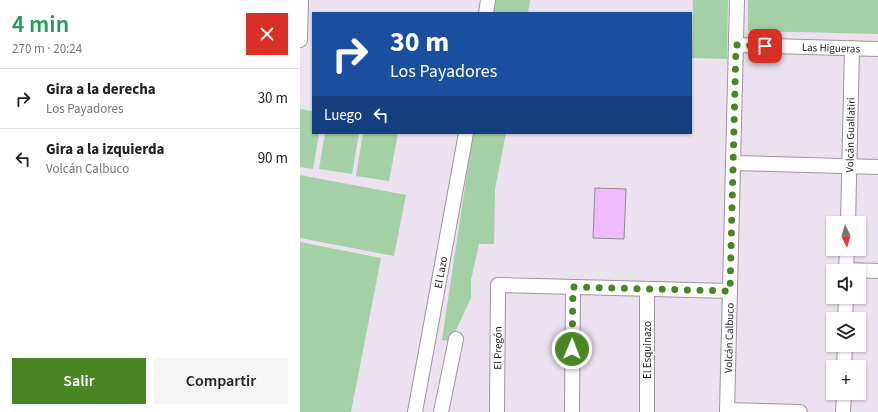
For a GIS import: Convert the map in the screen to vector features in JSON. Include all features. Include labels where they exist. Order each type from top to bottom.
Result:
[{"type":"street","points":[[300,40],[301,0]]},
{"type":"street","points":[[486,12],[488,0]]},
{"type":"street","name":"Volcán Calbuco","points":[[727,411],[737,0]]},
{"type":"street","name":"Las Higueras","points":[[736,45],[878,48]]},
{"type":"street","name":"Volcán Guallatiri","points":[[848,216],[852,48]]},
{"type":"street","name":"El Lazo","points":[[415,412],[466,134]]},
{"type":"street","points":[[733,163],[878,167]]},
{"type":"street","points":[[866,271],[878,271]]},
{"type":"street","name":"El Pregón","points":[[497,412],[498,285],[573,287]]},
{"type":"street","points":[[572,412],[573,287],[730,291]]},
{"type":"street","name":"El Esquinazo","points":[[647,289],[647,412]]},
{"type":"street","points":[[441,412],[456,339]]},
{"type":"street","points":[[843,412],[844,400]]},
{"type":"street","points":[[727,411],[800,412]]},
{"type":"green space","points":[[493,0],[530,0],[528,12],[491,12]]},
{"type":"green space","points":[[693,0],[728,0],[727,59],[692,58]]},
{"type":"green space","points":[[748,0],[878,0],[878,34],[748,31]]},
{"type":"green space","points":[[300,109],[312,111],[312,134],[319,134],[313,169],[300,167]]},
{"type":"green space","points":[[325,134],[359,134],[352,174],[319,169]]},
{"type":"green space","points":[[363,134],[398,134],[389,181],[356,176]]},
{"type":"green space","points":[[473,134],[506,134],[495,189],[494,244],[479,244],[471,280],[471,298],[451,341],[442,340]]},
{"type":"green space","points":[[300,175],[406,195],[394,256],[300,238]]},
{"type":"green space","points":[[300,242],[381,258],[351,412],[300,412]]},
{"type":"building","points":[[595,188],[626,189],[624,239],[593,238]]},
{"type":"route","points":[[572,349],[573,287],[730,291],[736,45],[765,46]]}]
